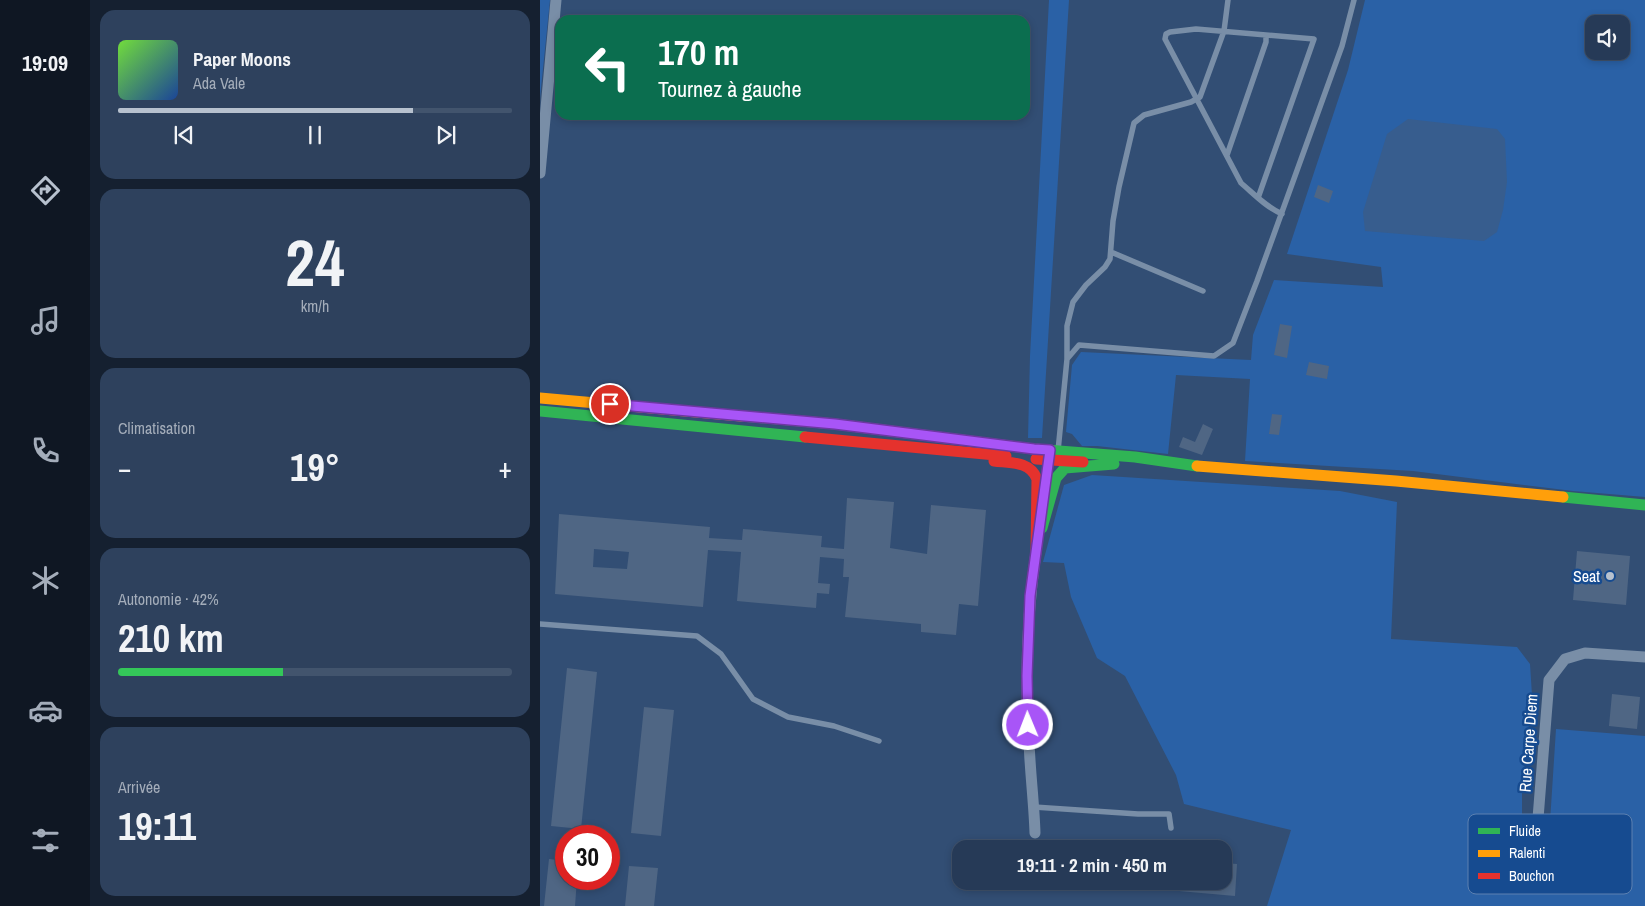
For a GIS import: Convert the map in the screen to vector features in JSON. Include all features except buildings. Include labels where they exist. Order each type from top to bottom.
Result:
[{"type":"main road","points":[[540,398],[835,424],[1034,449],[1053,455],[1114,464]]},
{"type":"main road","points":[[540,411],[959,451],[1135,457],[1194,466]]},
{"type":"main road","points":[[959,451],[981,459],[1026,465],[1036,473],[1036,552]]},
{"type":"main road","points":[[1036,552],[1053,455]]},
{"type":"main road","points":[[1036,552],[1056,478],[1066,468],[1114,464],[1194,466],[1396,481],[1645,505]]},
{"type":"street","points":[[540,173],[556,0]]},
{"type":"street","points":[[1035,832],[1027,676],[1030,596],[1036,552]]},
{"type":"street","name":"Rue Carpe Diem","points":[[1538,814],[1549,680],[1565,659],[1585,653],[1645,657]]},
{"type":"lane","points":[[1053,455],[1067,360],[1068,326],[1073,302],[1086,285],[1105,266],[1111,252],[1113,221],[1134,123],[1144,115],[1200,97],[1224,31],[1228,0]]},
{"type":"lane","points":[[1067,360],[1079,345],[1214,356],[1233,343],[1282,214],[1342,46],[1354,0]]},
{"type":"lane","points":[[1258,198],[1314,38],[1196,29],[1166,34],[1165,39],[1241,183],[1270,209],[1282,214]]},
{"type":"lane","points":[[1226,156],[1266,42],[1266,35]]},
{"type":"lane","points":[[1111,252],[1203,291]]},
{"type":"lane","points":[[540,624],[697,636],[722,654],[753,699],[788,717],[834,726],[879,741]]},
{"type":"lane","points":[[1034,807],[1138,814],[1169,814],[1171,828]]},
{"type":"shaded area","points":[[540,0],[550,0],[540,98]]},
{"type":"shaded area","points":[[1049,0],[1069,0],[1042,438],[1028,438],[1030,356]]},
{"type":"shaded area","points":[[1365,0],[1645,0],[1645,497],[1573,491],[1413,471],[1245,461],[1250,379],[1176,375],[1168,454],[1082,446],[1072,434],[1066,432],[1072,365],[1081,352],[1251,360],[1253,335],[1274,280],[1383,287],[1381,267],[1287,254],[1348,70]]},
{"type":"shaded area","points":[[1408,119],[1497,129],[1505,139],[1507,182],[1503,210],[1497,232],[1484,241],[1365,231],[1363,212],[1387,134]]},
{"type":"shaded area","points":[[1092,475],[1340,491],[1397,502],[1391,639],[1517,647],[1530,664],[1532,695],[1522,791],[1522,814],[1468,814],[1468,894],[1632,894],[1632,814],[1551,814],[1556,729],[1645,736],[1645,906],[1267,906],[1291,830],[1184,804],[1176,775],[1125,676],[1097,658],[1071,597],[1064,563],[1043,562],[1064,485]]},
{"type":"traffic: fast","points":[[540,411],[805,437]]},
{"type":"traffic: fast","points":[[741,416],[835,424],[1034,449],[1135,457],[1197,466]]},
{"type":"traffic: fast","points":[[1042,528],[1056,478],[1065,468],[1114,464]]},
{"type":"traffic: fast","points":[[1563,497],[1645,505]]},
{"type":"traffic: slow","points":[[540,398],[741,416]]},
{"type":"traffic: slow","points":[[1197,466],[1396,481],[1563,497]]},
{"type":"traffic: jam","points":[[805,437],[1006,456]]},
{"type":"traffic: jam","points":[[1036,459],[1083,462]]},
{"type":"traffic: jam","points":[[994,461],[1025,466],[1034,473],[1037,479],[1036,552]]},
{"type":"place","name":"Seat","points":[[1610,576]]},
{"type":"route","points":[[610,404],[835,424],[1050,450],[1030,596],[1027,676],[1028,725]]}]
